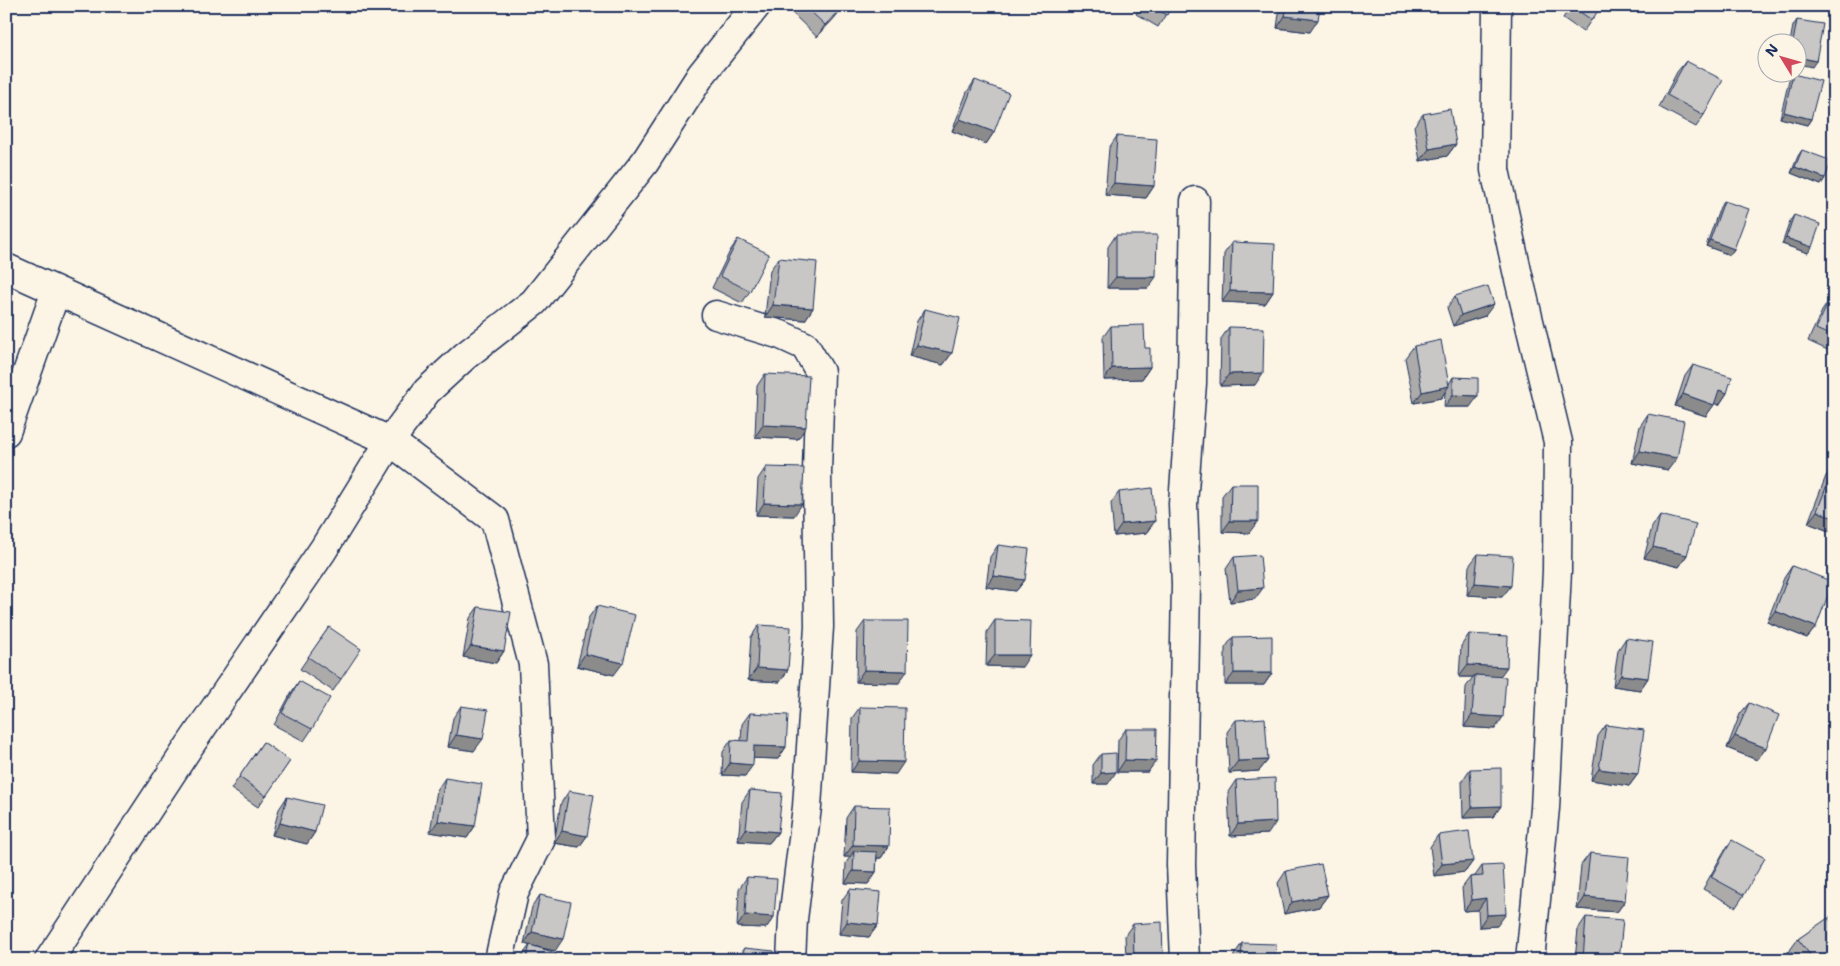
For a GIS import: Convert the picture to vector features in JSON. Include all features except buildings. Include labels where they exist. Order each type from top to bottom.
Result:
[{"type":"street","points":[[49,960],[188,748],[323,550],[390,441],[427,391],[465,356],[534,302],[640,168],[701,75],[756,6]]},
{"type":"street","points":[[1497,6],[1496,170],[1517,271],[1558,442],[1557,571],[1545,808],[1530,960]]},
{"type":"street","points":[[1186,960],[1181,865],[1186,585],[1183,504],[1192,382],[1195,201]]},
{"type":"street","points":[[6,268],[390,441],[495,520],[533,664],[541,839],[514,893],[499,960]]},
{"type":"street","points":[[6,432],[56,291]]},
{"type":"street","points":[[716,316],[781,335],[805,346],[820,372],[817,472],[819,627],[807,807],[793,919],[791,960]]}]
